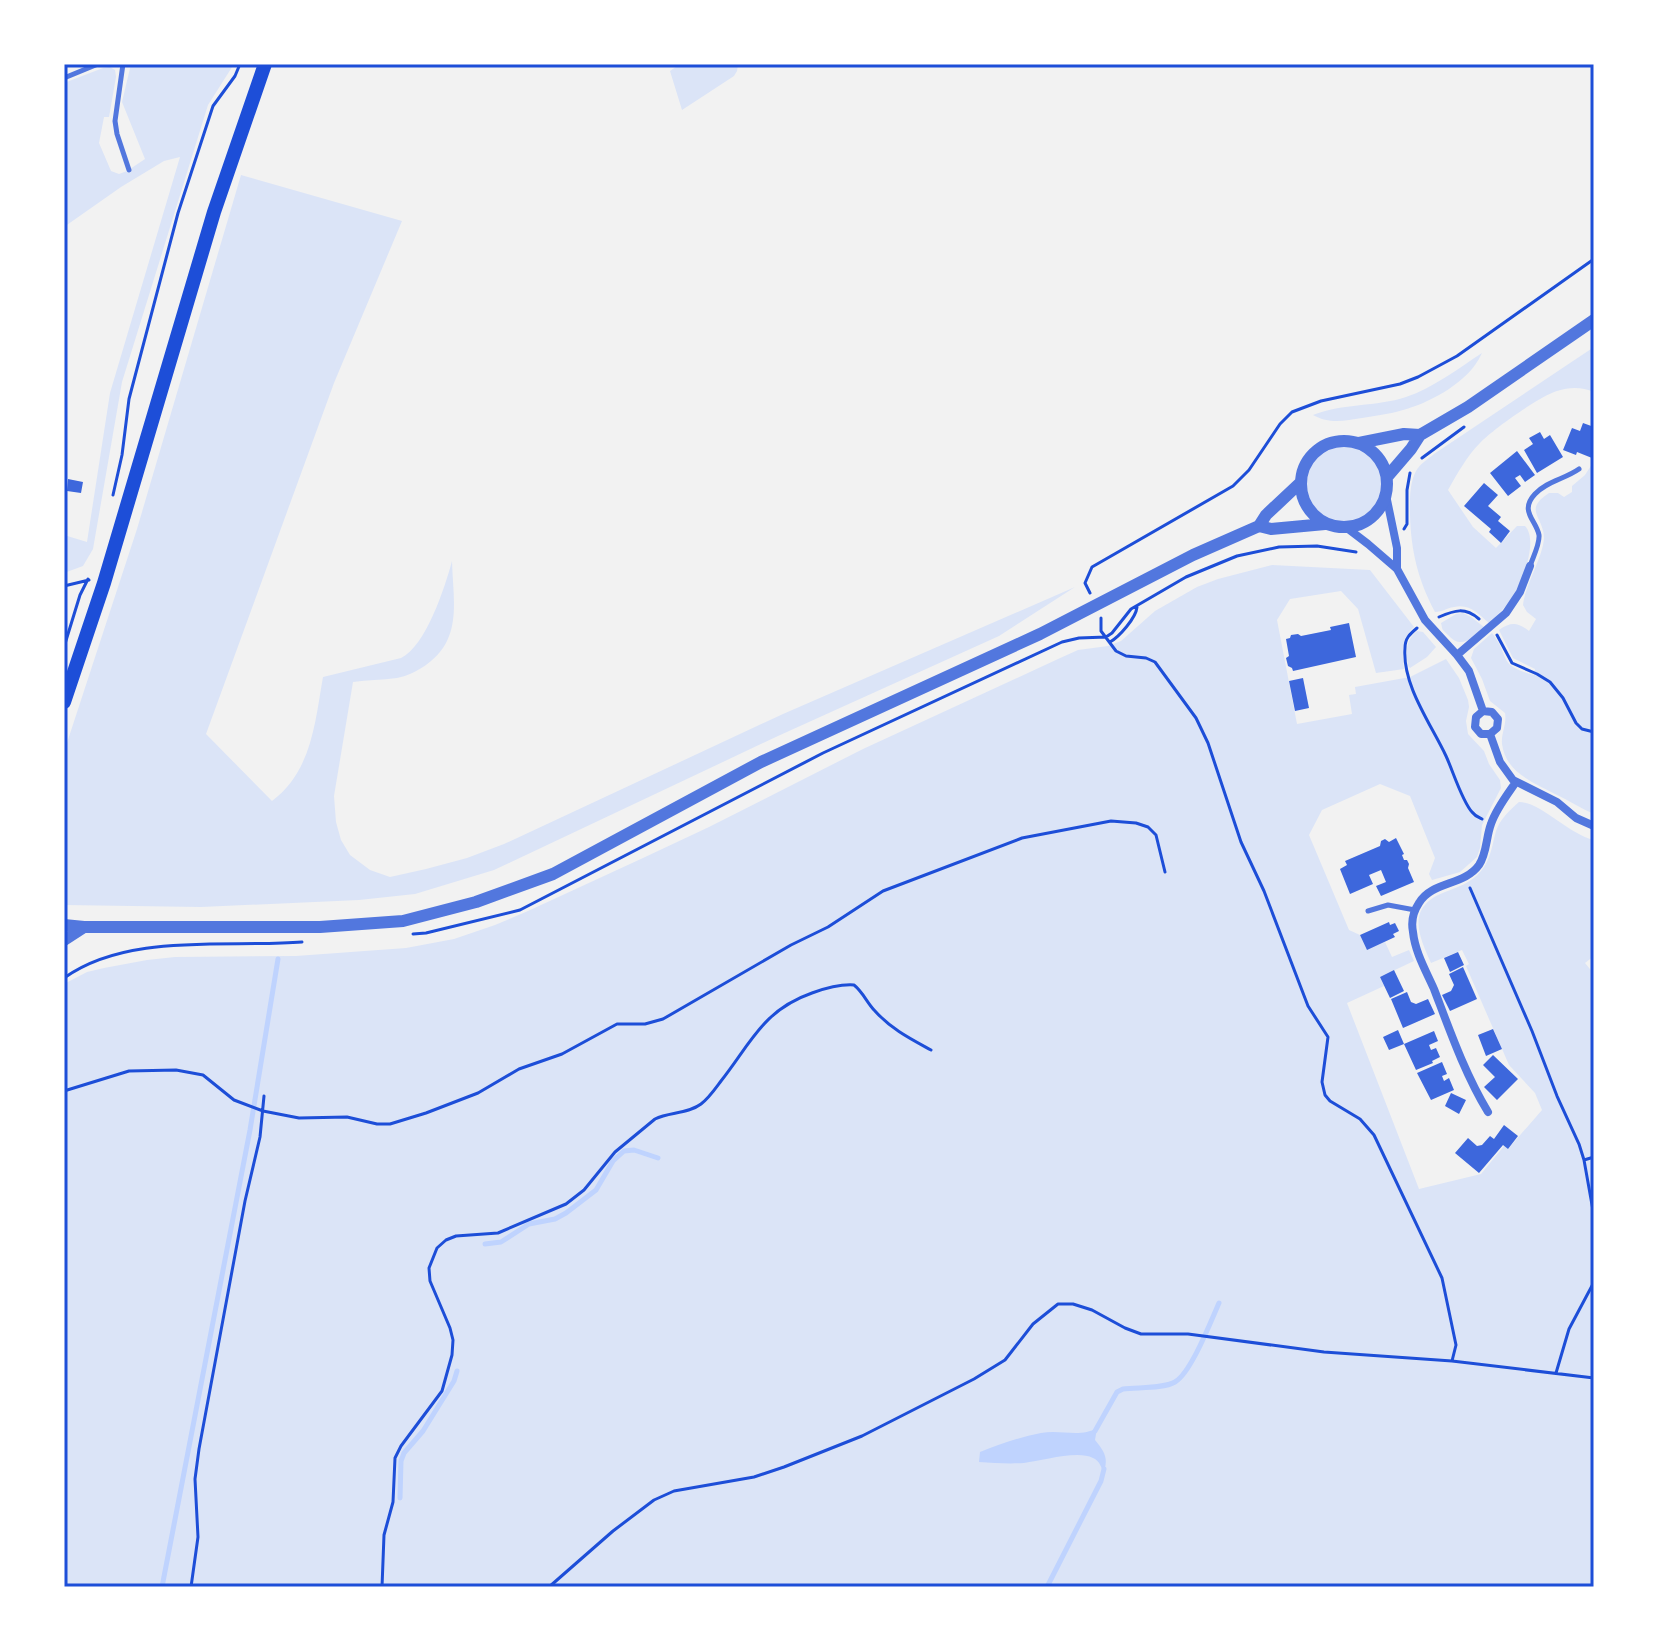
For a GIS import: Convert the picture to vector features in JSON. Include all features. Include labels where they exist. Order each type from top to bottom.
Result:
[{"type":"main road","points":[[64,702],[104,583],[214,212],[265,64]]},
{"type":"street","points":[[1387,477],[1420,435],[1468,407],[1594,320]]},
{"type":"street","points":[[1359,443],[1404,434],[1420,435]]},
{"type":"street","points":[[1325,524],[1309,511],[1301,493],[1303,467],[1312,453],[1326,443],[1343,440],[1359,443],[1382,462],[1387,477],[1386,495],[1397,548],[1397,569]]},
{"type":"street","points":[[64,925],[320,927],[403,921],[476,902],[553,874],[761,762],[1040,634],[1193,555],[1259,526],[1266,515],[1300,483]]},
{"type":"street","points":[[1259,526],[1271,529],[1325,524],[1347,528],[1364,523],[1378,511],[1386,495]]},
{"type":"street","points":[[1347,528],[1397,569],[1425,620],[1457,655],[1471,676],[1483,711]]},
{"type":"street","points":[[1457,655],[1506,613],[1517,599],[1530,566]]},
{"type":"street","points":[[1483,711],[1492,712],[1498,719],[1497,728],[1486,735],[1479,732],[1474,724],[1477,715],[1483,711]]},
{"type":"street","points":[[1490,734],[1502,767],[1516,782],[1557,802],[1576,818],[1594,826]]},
{"type":"street","points":[[1488,1112],[1461,1057],[1416,945],[1412,927],[1415,910],[1426,894],[1465,878],[1475,870],[1481,861],[1491,823],[1516,782]]},
{"type":"street","points":[[64,940],[84,927]]},
{"type":"lane","points":[[64,78],[98,64]]},
{"type":"lane","points":[[123,64],[115,121],[129,170]]},
{"type":"lane","points":[[1530,566],[1539,538],[1529,515],[1532,498],[1547,485],[1579,469]]},
{"type":"lane","points":[[1368,911],[1388,905],[1415,910]]},
{"type":"path","points":[[112,500],[129,399],[178,213],[213,106],[240,64]]},
{"type":"path","points":[[1087,589],[1085,583],[1092,567],[1233,486],[1249,470],[1280,424],[1292,412],[1321,401],[1392,386],[1418,377],[1457,356],[1594,259]]},
{"type":"path","points":[[1416,464],[1464,427]]},
{"type":"path","points":[[1407,524],[1407,490],[1411,470]]},
{"type":"path","points":[[1106,637],[1131,609],[1186,577],[1237,556],[1279,547],[1317,546],[1354,551]]},
{"type":"path","points":[[64,647],[80,595],[92,571]]},
{"type":"path","points":[[64,586],[88,580],[104,583]]},
{"type":"path","points":[[1110,642],[1117,638],[1136,614],[1137,607]]},
{"type":"path","points":[[1433,619],[1461,610],[1470,612],[1502,642],[1512,663],[1550,682],[1563,698],[1576,723],[1582,729],[1594,732]]},
{"type":"path","points":[[1101,615],[1101,631],[1120,654],[1155,662],[1203,731],[1241,842],[1264,891],[1308,1006],[1328,1037],[1322,1082],[1325,1095],[1360,1119],[1374,1135],[1442,1278],[1456,1345],[1452,1361]]},
{"type":"path","points":[[1421,626],[1407,637],[1404,648],[1414,693],[1471,812],[1491,823]]},
{"type":"path","points":[[64,1091],[129,1071],[176,1070],[203,1075],[234,1100],[263,1111],[299,1118],[347,1117],[384,1125],[426,1113],[484,1090],[526,1066],[562,1054],[617,1024],[645,1024],[669,1017],[791,945],[828,927],[883,891],[1029,836],[1111,821],[1136,823],[1155,833],[1165,872]]},
{"type":"path","points":[[1465,878],[1584,1160],[1594,1216]]},
{"type":"path","points":[[64,978],[69,974],[65,969]]},
{"type":"path","points":[[382,1587],[384,1535],[393,1502],[395,1458],[442,1391],[451,1362],[452,1335],[429,1274],[431,1262],[441,1243],[456,1236],[498,1233],[566,1204],[584,1190],[615,1152],[655,1119],[701,1104],[730,1070],[761,1025],[804,996],[831,987],[854,985],[886,1023],[931,1050]]},
{"type":"path","points":[[191,1587],[198,1537],[195,1479],[199,1449],[222,1314],[260,1137],[264,1096]]},
{"type":"path","points":[[1584,1160],[1594,1157]]},
{"type":"path","points":[[1556,1373],[1569,1329],[1594,1282]]},
{"type":"path","points":[[549,1587],[654,1500],[674,1491],[754,1477],[862,1436],[1005,1360],[1033,1324],[1058,1304],[1073,1304],[1092,1310],[1141,1334],[1188,1334],[1324,1352],[1452,1361],[1594,1378]]},
{"type":"shaded area","points":[[131,64],[234,64],[208,105],[122,382],[93,549],[83,566],[64,573],[64,535],[87,542],[110,393],[180,157],[164,161],[64,227],[64,83],[103,68],[115,70],[109,117],[104,117],[99,143],[111,171],[119,174],[145,159],[122,102]]},
{"type":"shaded area","points":[[680,64],[738,64],[734,76],[682,110],[670,71]]},
{"type":"shaded area","points":[[241,175],[402,221],[334,383],[206,734],[272,801],[296,775],[304,760],[314,728],[323,677],[401,658],[410,651],[433,615],[452,561],[453,618],[451,631],[438,655],[405,676],[353,682],[334,796],[336,822],[341,840],[350,855],[370,870],[390,877],[467,858],[504,844],[783,714],[1075,587],[999,636],[494,870],[415,894],[359,900],[201,907],[64,905],[64,752],[137,529]]},
{"type":"shaded area","points":[[1594,347],[1594,392],[1567,389],[1539,399],[1475,448],[1448,490],[1473,527],[1496,548],[1517,526],[1525,526],[1529,533],[1530,551],[1515,592],[1489,623],[1464,607],[1435,612],[1416,565],[1412,541],[1410,493],[1416,471],[1434,454]]},
{"type":"shaded area","points":[[1482,353],[1472,369],[1459,381],[1418,405],[1343,421],[1325,420],[1313,415],[1406,397],[1436,383]]},
{"type":"shaded area","points":[[1344,447],[1358,450],[1370,458],[1378,470],[1381,484],[1378,498],[1370,510],[1358,518],[1344,521],[1330,518],[1318,510],[1310,498],[1307,484],[1310,470],[1318,458],[1330,450]]},
{"type":"shaded area","points":[[1594,461],[1594,814],[1530,781],[1509,762],[1502,744],[1505,713],[1490,701],[1471,658],[1474,649],[1492,633],[1509,664],[1534,675],[1535,669],[1513,658],[1499,630],[1514,624],[1529,631],[1536,619],[1523,605],[1544,537],[1536,514],[1537,504],[1549,493],[1564,497],[1572,492],[1572,486],[1585,475]]},
{"type":"shaded area","points":[[1272,565],[1370,570],[1414,627],[1403,646],[1404,669],[1376,673],[1358,609],[1341,591],[1290,599],[1277,620],[1297,724],[1352,714],[1349,695],[1356,694],[1355,687],[1410,677],[1446,659],[1459,678],[1468,700],[1468,734],[1484,751],[1500,780],[1501,788],[1482,825],[1477,857],[1460,872],[1432,880],[1429,874],[1435,858],[1410,796],[1380,784],[1322,810],[1309,835],[1349,930],[1360,935],[1367,949],[1385,942],[1392,957],[1409,950],[1414,961],[1380,977],[1384,986],[1347,1003],[1419,1189],[1481,1174],[1504,1146],[1508,1149],[1542,1110],[1535,1093],[1509,1065],[1462,950],[1431,963],[1419,932],[1420,913],[1433,898],[1469,882],[1481,871],[1500,823],[1519,802],[1536,807],[1574,832],[1594,840],[1594,956],[1585,963],[1594,974],[1594,1587],[64,1587],[64,984],[87,972],[147,960],[296,956],[406,948],[454,939],[495,925],[709,827],[863,749],[1058,659],[1078,650],[1121,641],[1155,611],[1197,587]]},
{"type":"shaded area","points":[[1463,613],[1484,627],[1466,641],[1458,642],[1443,630],[1441,623]]},
{"type":"shaded area","points":[[1417,631],[1423,632],[1436,647],[1410,668],[1407,647]]},
{"type":"water","points":[[1097,1428],[1095,1440],[1106,1460],[1103,1474],[1097,1461],[1086,1456],[1024,1463],[979,1462],[980,1452],[1018,1439],[1048,1432],[1084,1432]]},
{"type":"building","points":[[1583,423],[1594,427],[1592,458],[1563,450],[1572,428],[1580,431]]},
{"type":"building","points":[[1540,432],[1544,439],[1550,435],[1563,457],[1537,473],[1524,450],[1533,444],[1529,438]]},
{"type":"building","points":[[1517,451],[1535,475],[1525,482],[1520,475],[1515,478],[1521,486],[1508,496],[1490,473]]},
{"type":"building","points":[[68,479],[83,482],[81,493],[67,491]]},
{"type":"building","points":[[1484,483],[1498,495],[1488,506],[1501,517],[1498,521],[1510,531],[1501,543],[1489,532],[1491,529],[1464,506]]},
{"type":"building","points":[[1349,623],[1356,657],[1293,671],[1288,666],[1286,639],[1291,635],[1331,630],[1330,627]]},
{"type":"building","points":[[1303,678],[1309,708],[1295,711],[1289,681]]},
{"type":"building","points":[[1396,838],[1414,882],[1381,896],[1376,886],[1386,882],[1381,870],[1369,875],[1373,884],[1350,894],[1340,869],[1347,865],[1345,861],[1380,846],[1385,839],[1389,842]]},
{"type":"building","points":[[1389,922],[1390,925],[1395,923],[1399,931],[1393,934],[1395,937],[1367,950],[1360,935]]},
{"type":"building","points":[[1458,952],[1464,965],[1450,972],[1444,958]]},
{"type":"building","points":[[1463,967],[1477,999],[1450,1011],[1442,995],[1451,991],[1454,985],[1449,974]]},
{"type":"building","points":[[1394,970],[1404,991],[1390,998],[1380,977]]},
{"type":"building","points":[[1407,992],[1411,1002],[1416,1004],[1428,999],[1435,1014],[1403,1028],[1391,999]]},
{"type":"building","points":[[1493,1029],[1502,1049],[1486,1056],[1478,1035]]},
{"type":"building","points":[[1398,1030],[1404,1044],[1389,1050],[1383,1037]]},
{"type":"building","points":[[1434,1031],[1438,1041],[1429,1045],[1431,1050],[1436,1048],[1440,1057],[1416,1070],[1404,1044]]},
{"type":"building","points":[[1493,1055],[1518,1079],[1497,1100],[1484,1087],[1495,1077],[1483,1065]]},
{"type":"building","points":[[1442,1062],[1447,1074],[1442,1076],[1444,1081],[1449,1078],[1454,1090],[1431,1100],[1417,1073]]},
{"type":"building","points":[[1451,1093],[1466,1100],[1459,1114],[1445,1106]]},
{"type":"building","points":[[1504,1125],[1518,1136],[1508,1149],[1503,1145],[1479,1173],[1455,1153],[1468,1138],[1477,1146],[1490,1136],[1494,1139]]},
{"type":"waterway","points":[[162,1587],[250,1130],[278,959]]},
{"type":"waterway","points":[[485,1244],[501,1242],[529,1224],[555,1219],[566,1213],[596,1190],[613,1161],[624,1151],[634,1150],[658,1158]]},
{"type":"waterway","points":[[1095,1431],[1117,1392],[1164,1386],[1181,1377],[1200,1346],[1219,1303]]},
{"type":"waterway","points":[[400,1498],[404,1453],[423,1431],[457,1371]]},
{"type":"waterway","points":[[1047,1587],[1101,1481],[1104,1469]]}]
